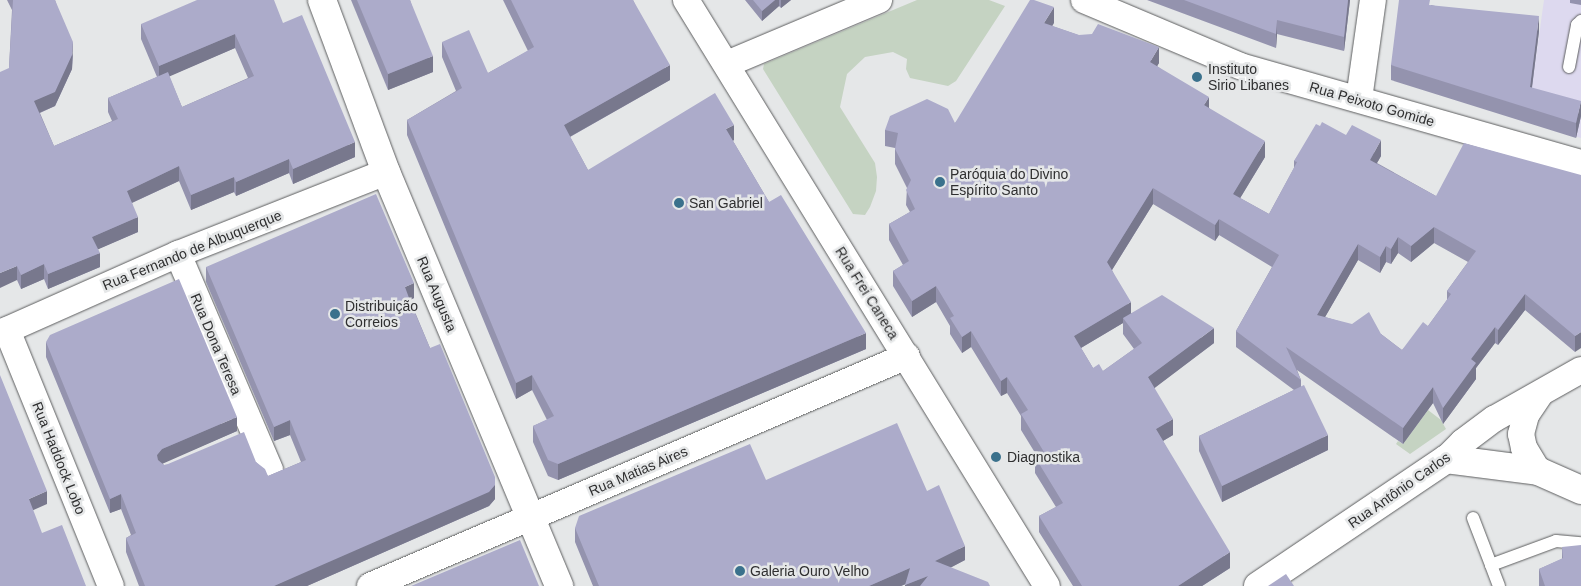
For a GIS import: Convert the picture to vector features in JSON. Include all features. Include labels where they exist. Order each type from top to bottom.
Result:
[{"type":"main road","name":"Rua Augusta","points":[[322,0],[386,172],[559,586]]},
{"type":"main road","points":[[1446,459],[1538,471],[1581,490]]},
{"type":"main road","name":"Rua Antônio Carlos","points":[[1258,586],[1446,459]]},
{"type":"street","name":"Rua Frei Caneca","points":[[686,0],[1047,586]]},
{"type":"street","points":[[727,64],[879,0]]},
{"type":"street","name":"Rua Peixoto Gomide","points":[[1084,0],[1240,66],[1581,163]]},
{"type":"street","points":[[1358,100],[1373,0]]},
{"type":"street","name":"Rua Fernando de Albuquerque","points":[[3,331],[178,254],[386,172]]},
{"type":"street","name":"Rua Dona Teresa","points":[[178,254],[250,435],[270,470]]},
{"type":"street","name":"Rua Haddock Lobo","points":[[3,331],[111,586]]},
{"type":"street","name":"Rua Matias Aires","points":[[370,586],[907,356]]},
{"type":"street","name":"Rua Antônio Carlos","points":[[1446,459],[1463,442],[1494,419],[1581,370]]},
{"type":"street","name":"Rua Antônio Carlos","points":[[1538,471],[1524,448],[1521,434],[1526,415],[1540,394]]},
{"type":"lane","points":[[1569,67],[1577,25],[1581,21]]},
{"type":"lane","points":[[1473,518],[1499,586]]},
{"type":"lane","points":[[1491,565],[1556,541],[1581,543]]},
{"type":"shaded area","points":[[1544,0],[1581,0],[1581,138],[1527,122]]},
{"type":"green space","points":[[917,0],[989,0],[1005,6],[956,81],[948,86],[910,78],[906,69],[907,59],[893,52],[865,57],[847,74],[840,107],[875,163],[877,177],[876,191],[865,215],[853,214],[763,69],[764,64]]},
{"type":"green space","points":[[1428,410],[1441,420],[1446,429],[1410,454],[1396,444],[1398,441],[1403,444]]},
{"type":"building","points":[[13,0],[55,0],[73,42],[72,55],[55,92],[34,101],[54,146],[118,119],[108,98],[168,72],[182,107],[254,76],[235,34],[159,66],[141,24],[197,0],[274,0],[283,23],[302,15],[355,142],[293,169],[289,159],[236,182],[234,177],[191,195],[179,166],[127,191],[138,217],[92,237],[100,253],[48,274],[44,264],[21,275],[17,266],[0,273],[0,72],[9,68]]},
{"type":"building","points":[[357,0],[410,0],[433,56],[388,74]]},
{"type":"building","points":[[511,0],[633,0],[670,65],[564,125],[588,170],[715,93],[734,125],[726,129],[769,202],[781,195],[866,333],[558,464],[548,460],[533,426],[554,416],[532,375],[516,383],[407,120],[462,88],[442,42],[469,30],[488,73],[534,47]]},
{"type":"building","points":[[753,0],[775,0],[762,11]]},
{"type":"building","points":[[1030,0],[1034,0],[1054,7],[1044,23],[1079,35],[1092,34],[1098,24],[1159,47],[1150,62],[1209,97],[1204,105],[1265,141],[1233,194],[1269,214],[1297,162],[1294,161],[1316,124],[1320,126],[1322,122],[1346,135],[1352,125],[1381,140],[1370,160],[1436,196],[1464,143],[1581,175],[1581,332],[1575,336],[1525,294],[1498,330],[1495,327],[1471,359],[1476,363],[1443,408],[1433,387],[1403,428],[1286,347],[1301,380],[1236,331],[1279,255],[1219,219],[1215,225],[1153,188],[1107,262],[1131,302],[1074,336],[1093,368],[1099,364],[1103,371],[1142,343],[1123,318],[1162,295],[1214,328],[1148,377],[1173,419],[1156,429],[1230,552],[1178,586],[1082,586],[1039,516],[1063,503],[1035,457],[1044,452],[1021,414],[1028,410],[1007,377],[1001,381],[971,331],[962,337],[950,318],[954,316],[936,286],[912,301],[893,271],[909,261],[889,224],[915,209],[906,190],[911,180],[895,149],[898,133],[885,130],[890,116],[927,99],[948,109],[955,123]],"holes":[[[1434,227],[1476,251],[1447,291],[1451,294],[1428,326],[1423,322],[1402,350],[1381,334],[1369,312],[1352,324],[1317,315],[1358,244],[1380,257],[1386,246],[1391,249],[1398,237],[1411,246]]]},
{"type":"building","points":[[1184,0],[1348,0],[1344,37],[1277,20],[1276,34]]},
{"type":"building","points":[[1399,0],[1430,0],[1429,5],[1539,16],[1530,87],[1581,101],[1576,123],[1391,65]]},
{"type":"building","points":[[376,194],[414,283],[405,287],[412,306],[430,348],[440,344],[495,477],[495,485],[489,492],[274,586],[145,586],[126,538],[136,533],[121,494],[110,499],[46,342],[50,335],[179,279],[237,417],[162,449],[157,455],[158,460],[164,465],[168,464],[244,432],[256,462],[265,469],[268,476],[306,460],[290,420],[274,427],[206,267]]},
{"type":"building","points":[[0,375],[47,491],[29,499],[42,533],[62,525],[86,586],[0,586]]},
{"type":"building","points":[[1304,385],[1328,435],[1222,486],[1199,436]]},
{"type":"building","points":[[897,423],[927,491],[939,485],[965,546],[935,561],[988,582],[990,586],[920,586],[928,576],[905,585],[910,568],[869,586],[599,586],[575,528],[579,516],[750,444],[766,480]]},
{"type":"building","points":[[520,540],[539,586],[411,586]]},
{"type":"building","points":[[1581,545],[1581,586],[1545,586],[1539,569],[1563,558],[1562,547]]},
{"type":"building","points":[[1286,574],[1294,586],[1268,586]]},
{"type":"place","name":"Instituto Sirio Libanes","points":[[1197,77]]},
{"type":"place","name":"Paróquia do Divino Espírito Santo","points":[[940,182]]},
{"type":"place","name":"San Gabriel","points":[[679,203]]},
{"type":"place","name":"Distribuição Correios","points":[[335,314]]},
{"type":"place","name":"Diagnostika","points":[[996,457]]},
{"type":"place","name":"Galeria Ouro Velho","points":[[740,571]]}]
